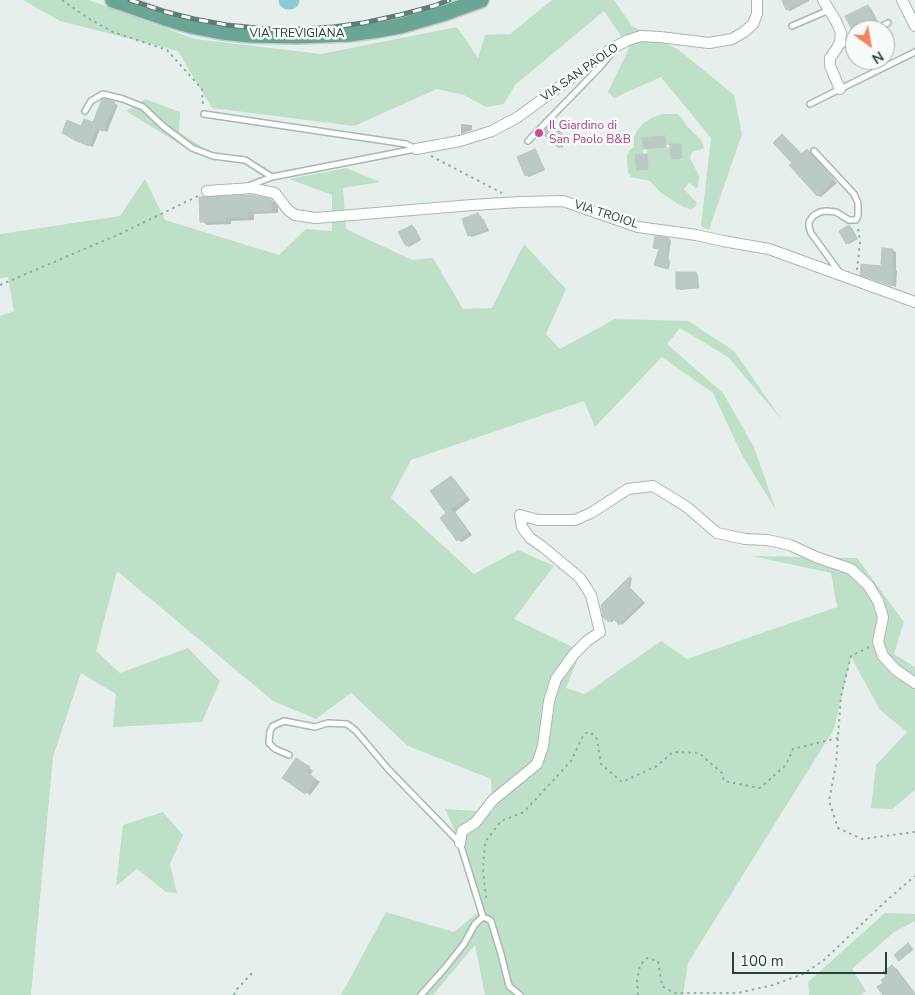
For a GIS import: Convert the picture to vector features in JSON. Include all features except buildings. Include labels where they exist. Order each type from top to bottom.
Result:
[{"type":"main road","name":"VIA TREVIGIANA","points":[[113,0],[192,26],[222,32],[250,35],[297,36],[349,34],[400,26],[481,0]]},
{"type":"street","name":"VIA SAN PAOLO","points":[[416,148],[460,141],[492,131],[518,117],[611,49],[628,40],[641,36],[709,43],[732,38],[744,32],[753,24],[757,14],[756,0]]},
{"type":"street","points":[[823,0],[841,33],[840,42],[830,58],[830,66],[840,89]]},
{"type":"street","points":[[902,0],[915,26]]},
{"type":"street","name":"VIA TROIOL","points":[[207,191],[252,188],[275,193],[288,210],[295,215],[316,218],[472,205],[563,201],[638,227],[696,235],[769,249],[915,302]]},
{"type":"street","points":[[460,843],[462,831],[475,823],[493,800],[537,764],[543,746],[549,701],[556,679],[574,654],[587,641],[600,632],[591,595],[580,578],[543,546],[530,538],[522,527],[520,515],[538,520],[575,520],[628,489],[653,486],[687,507],[717,533],[790,545],[816,557],[851,569],[868,585],[878,601],[883,617],[878,642],[883,656],[896,670],[915,683]]},
{"type":"lane","points":[[792,26],[829,10]]},
{"type":"lane","points":[[837,48],[845,44]]},
{"type":"lane","points":[[528,141],[601,66],[610,55],[611,49]]},
{"type":"lane","points":[[810,104],[915,52]]},
{"type":"lane","points":[[85,111],[92,101],[103,94],[124,99],[143,107],[163,126],[192,148],[213,156],[245,160],[272,177]]},
{"type":"lane","points":[[204,114],[406,144],[416,148]]},
{"type":"lane","points":[[247,188],[272,177],[416,148]]},
{"type":"lane","points":[[814,151],[854,194],[858,203],[858,216],[856,220],[849,220],[836,212],[826,211],[813,216],[809,222],[809,227],[816,241],[842,275]]},
{"type":"lane","points":[[289,754],[274,748],[269,743],[270,730],[273,726],[284,721],[315,727],[328,723],[347,724],[356,731],[389,770],[460,843],[483,917],[491,922],[509,986],[520,995]]},
{"type":"lane","points":[[421,995],[464,944],[475,924],[483,917]]},
{"type":"path","points":[[62,0],[113,32],[167,50],[202,89],[204,114]]},
{"type":"path","points":[[416,148],[503,193]]},
{"type":"path","points":[[0,285],[122,234],[207,191]]},
{"type":"path","points":[[855,280],[860,242],[856,220]]},
{"type":"path","points":[[878,642],[851,656],[842,696],[836,764],[829,801],[838,828],[862,839],[915,832]]},
{"type":"path","points":[[483,917],[486,895],[483,869],[485,842],[501,821],[524,812],[571,761],[584,734],[590,732],[597,739],[601,764],[622,782],[657,766],[673,752],[699,753],[722,773],[724,781],[760,788],[786,765],[793,749],[838,738]]},
{"type":"path","points":[[638,995],[637,981],[640,965],[647,958],[658,962],[662,986],[674,994],[738,994],[773,985],[803,974],[824,960],[915,876]]},
{"type":"path","points":[[234,995],[236,990],[254,971]]},
{"type":"green space","points":[[23,0],[89,0],[195,39],[321,54],[457,27],[478,58],[485,35],[510,34],[552,0],[614,0],[632,26],[679,50],[734,95],[742,134],[709,230],[701,226],[711,138],[661,77],[614,98],[608,92],[629,48],[604,11],[515,85],[504,104],[486,107],[464,95],[437,89],[354,126],[212,108],[178,51],[60,21]]},
{"type":"green space","points":[[145,99],[180,112],[179,132],[205,149],[196,154],[126,111]]},
{"type":"green space","points":[[662,114],[677,114],[701,140],[704,148],[692,152],[690,158],[699,176],[698,187],[696,188],[689,183],[684,189],[697,203],[691,209],[683,207],[660,192],[650,181],[631,177],[628,172],[627,156],[634,147],[634,137],[638,129],[653,117]],"holes":[[[665,136],[666,145],[681,144],[682,157],[671,158],[670,147],[647,149],[648,168],[637,170],[635,155],[643,154],[642,138]]]},
{"type":"green space","points":[[346,168],[380,182],[343,188],[346,229],[412,260],[433,258],[463,309],[492,308],[524,244],[566,289],[546,334],[560,349],[615,319],[688,321],[734,351],[782,420],[728,357],[680,328],[667,344],[723,393],[754,447],[776,510],[742,455],[713,393],[662,357],[595,427],[584,401],[411,460],[391,498],[474,574],[518,550],[554,566],[514,619],[581,651],[566,688],[585,694],[661,641],[687,659],[837,607],[831,573],[752,556],[857,558],[904,622],[894,654],[915,667],[915,790],[892,809],[871,808],[876,765],[907,732],[880,710],[851,657],[834,729],[688,963],[683,995],[485,995],[475,945],[433,995],[341,995],[386,912],[454,932],[481,910],[479,892],[445,809],[493,812],[491,779],[408,746],[351,693],[316,719],[273,701],[117,571],[96,651],[120,673],[188,648],[220,681],[202,722],[113,727],[116,694],[81,673],[53,757],[31,995],[0,995],[0,316],[14,311],[8,277],[0,278],[0,234],[120,216],[145,179],[165,220],[279,255],[306,229],[332,231],[332,195],[289,179]]},
{"type":"green space","points":[[163,812],[183,835],[170,864],[177,893],[166,892],[137,869],[116,886],[123,825]]},
{"type":"green space","points":[[885,913],[915,914],[915,921],[894,932],[852,969],[866,991],[861,995],[809,995],[808,982]]},
{"type":"railway","points":[[130,0],[194,19],[267,29],[302,29],[363,23],[434,6],[449,0]]},
{"type":"place","name":"Il Giardino di San Paolo B&B","points":[[539,133]]}]
